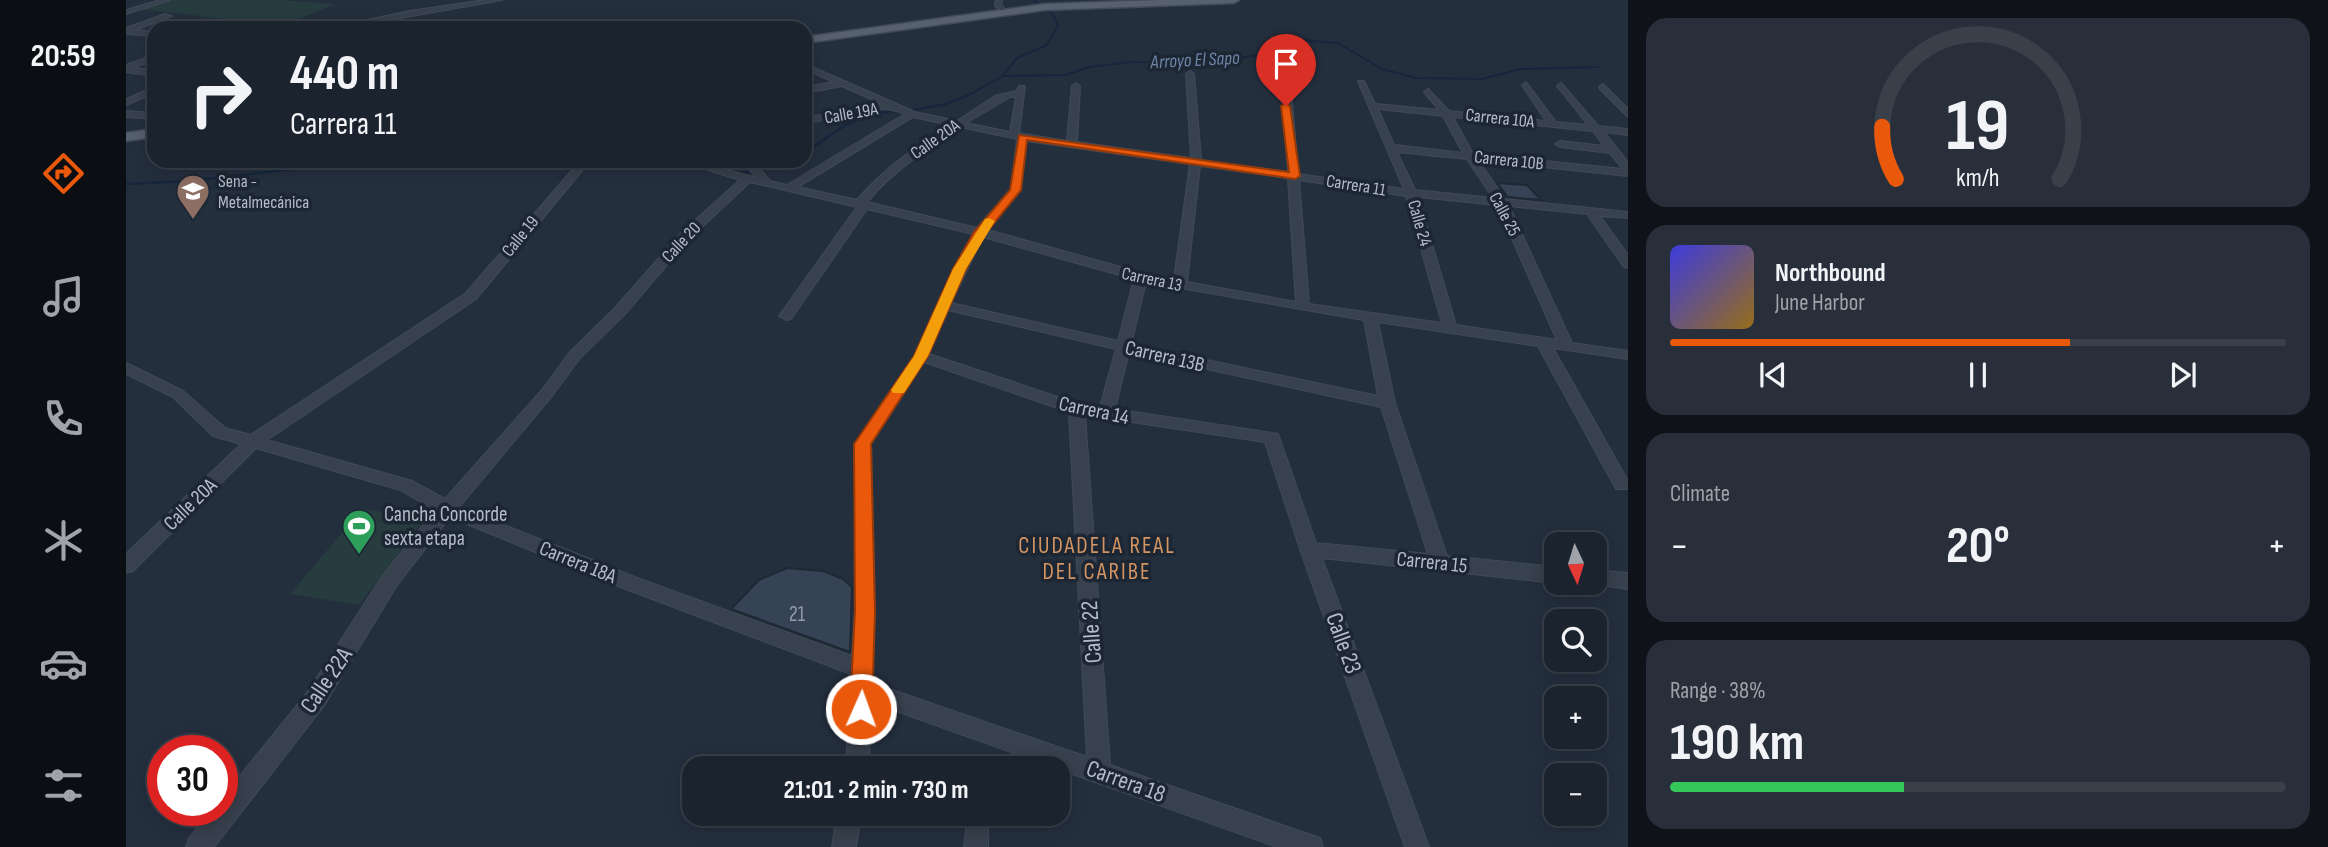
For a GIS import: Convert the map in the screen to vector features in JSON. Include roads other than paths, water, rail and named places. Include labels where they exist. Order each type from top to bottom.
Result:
[{"type":"main road","points":[[812,39],[1042,7],[1234,0]]},
{"type":"main road","points":[[126,137],[147,134]]},
{"type":"street","points":[[130,11],[167,0]]},
{"type":"street","points":[[366,21],[499,0]]},
{"type":"street","points":[[999,0],[997,5],[1006,11]]},
{"type":"street","points":[[126,2],[152,5]]},
{"type":"street","points":[[130,11],[168,16]]},
{"type":"street","points":[[153,21],[168,16]]},
{"type":"street","points":[[127,30],[147,23]]},
{"type":"street","points":[[127,30],[147,32]]},
{"type":"street","points":[[126,69],[147,60]]},
{"type":"street","points":[[126,69],[147,72]]},
{"type":"street","name":"Carrera 11","points":[[812,69],[910,112],[1018,136],[1411,193],[1628,215]]},
{"type":"street","points":[[1180,285],[1196,160],[1190,74]]},
{"type":"street","points":[[1286,77],[1286,106],[1295,176],[1303,307]]},
{"type":"street","points":[[812,89],[844,83]]},
{"type":"street","name":"Calle 24","points":[[1361,83],[1411,193],[1450,329]]},
{"type":"street","points":[[1526,85],[1553,124]]},
{"type":"street","points":[[1072,143],[1076,86]]},
{"type":"street","points":[[1561,86],[1628,171]]},
{"type":"street","points":[[1603,87],[1628,114]]},
{"type":"street","name":"Calle 20A","points":[[786,316],[879,181],[956,124],[998,98],[1022,91],[1018,136]]},
{"type":"street","name":"Calle 25","points":[[1428,92],[1446,113],[1469,155],[1501,201],[1567,346]]},
{"type":"street","points":[[126,102],[147,93]]},
{"type":"street","name":"Calle 19A","points":[[812,120],[871,107],[897,105]]},
{"type":"street","name":"Carrera 10A","points":[[1371,106],[1628,132]]},
{"type":"street","points":[[789,188],[910,112]]},
{"type":"street","points":[[126,114],[147,116]]},
{"type":"street","points":[[858,756],[865,611],[863,444],[921,356],[960,269],[980,232],[1016,190],[1018,136]]},
{"type":"street","points":[[1560,144],[1612,150]]},
{"type":"street","name":"Carrera 10B","points":[[1390,148],[1628,171]]},
{"type":"street","name":"Calle 19","points":[[254,442],[454,310],[484,284],[531,223],[579,168]]},
{"type":"street","name":"Carrera 13","points":[[725,168],[755,173],[789,188],[980,232],[1141,277],[1303,307],[1628,355]]},
{"type":"street","name":"Calle 20","points":[[449,510],[547,393],[575,355],[620,311],[685,236],[755,173]]},
{"type":"street","points":[[1590,211],[1628,264]]},
{"type":"street","points":[[1106,414],[1141,277]]},
{"type":"street","name":"Carrera 13B","points":[[945,305],[1001,323],[1387,403]]},
{"type":"street","points":[[1370,317],[1387,403],[1440,564]]},
{"type":"street","points":[[1543,343],[1622,485]]},
{"type":"street","name":"Carrera 14","points":[[921,356],[1077,409],[1272,438]]},
{"type":"street","name":"Carrera 18A","points":[[126,368],[178,394],[219,432],[406,485],[440,502],[449,510],[862,679]]},
{"type":"street","name":"Calle 22","points":[[1077,409],[1099,771]]},
{"type":"street","name":"Calle 23","points":[[1272,438],[1309,549],[1418,847]]},
{"type":"street","name":"Calle 20A","points":[[126,566],[254,442]]},
{"type":"street","name":"Calle 22A","points":[[198,847],[315,700],[390,580],[449,510]]},
{"type":"street","name":"Carrera 15","points":[[1309,549],[1544,574]]},
{"type":"street","points":[[1607,580],[1628,582]]},
{"type":"street","name":"Carrera 18","points":[[862,679],[1099,771],[1311,847]]},
{"type":"street","points":[[844,847],[847,826]]},
{"type":"street","points":[[975,847],[977,826]]},
{"type":"waterway","points":[[1003,75],[1017,58],[1047,45],[1058,25],[1053,14],[1034,0]]},
{"type":"waterway","name":"Arroyo El Sapo","points":[[970,95],[1003,76],[1066,75],[1089,67],[1131,62],[1210,62],[1260,55],[1284,44],[1302,40],[1338,43],[1382,69],[1416,78],[1482,79],[1521,69],[1598,67]]},
{"type":"waterway","name":"Arroyo El Sapo","points":[[913,110],[946,104],[970,95]]},
{"type":"waterway","name":"Arroyo El Sapo","points":[[812,149],[848,124],[872,115],[899,111]]},
{"type":"waterway","name":"Arroyo El Sapo","points":[[126,184],[189,181],[301,168]]},
{"type":"waterway","name":"Arroyo El Sapo","points":[[763,170],[770,168]]},
{"type":"waterway","name":"Arroyo El Sapo","points":[[735,175],[748,172]]},
{"type":"place","name":"Sena - Metalmecánica","points":[[193,221]]},
{"type":"place","name":"Cancha Concorde sexta etapa","points":[[359,556]]},
{"type":"district","name":"CIUDADELA REAL DEL CARIBE","points":[[1097,558]]}]
